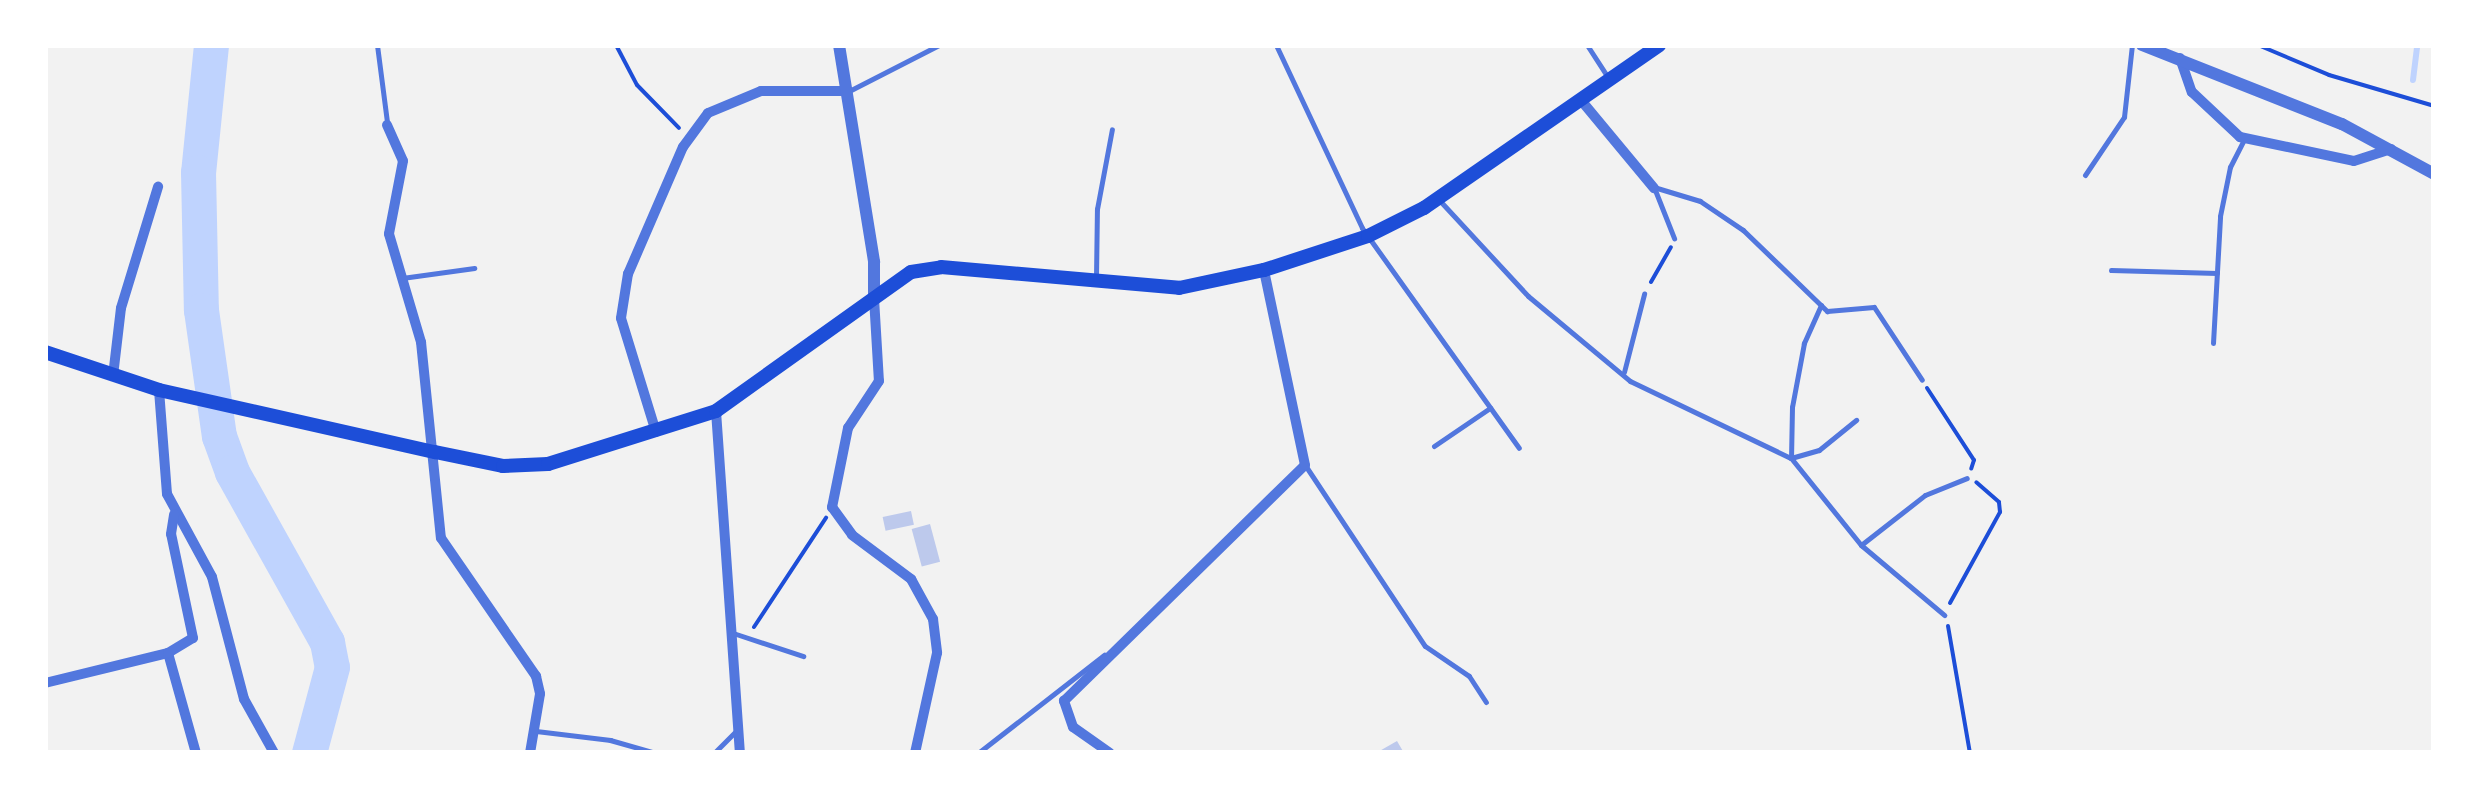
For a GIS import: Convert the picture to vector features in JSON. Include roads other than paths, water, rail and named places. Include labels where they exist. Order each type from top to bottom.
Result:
[{"type":"main road","points":[[45,352],[158,390],[434,452],[536,466],[656,432],[716,410],[911,272],[940,267],[1166,288],[1264,270],[1368,236],[1438,198],[1660,45]]},
{"type":"street","points":[[839,45],[874,262],[879,381],[844,439],[834,512],[852,535],[911,579],[933,619],[938,644],[915,753]]},
{"type":"street","points":[[2142,45],[2394,147],[2434,174]]},
{"type":"street","points":[[2180,58],[2192,92],[2244,138],[2354,161],[2394,147]]},
{"type":"street","points":[[656,432],[620,318],[628,274],[689,136],[708,113],[761,91],[846,92]]},
{"type":"street","points":[[1580,99],[1654,188]]},
{"type":"street","points":[[387,125],[403,161],[388,220],[421,342],[444,550],[536,676],[540,694],[530,753]]},
{"type":"street","points":[[113,378],[121,308],[158,186]]},
{"type":"street","points":[[1110,753],[1073,728],[1063,710],[1104,655],[1305,465],[1264,270]]},
{"type":"street","points":[[45,683],[168,653],[193,638],[171,534],[174,513],[158,390]]},
{"type":"street","points":[[716,410],[740,753]]},
{"type":"street","points":[[174,513],[212,577],[244,699],[274,753]]},
{"type":"street","points":[[168,653],[196,753]]},
{"type":"lane","points":[[377,45],[387,125]]},
{"type":"lane","points":[[846,92],[938,45]]},
{"type":"lane","points":[[1276,45],[1368,236],[1519,448]]},
{"type":"lane","points":[[1587,45],[1609,78]]},
{"type":"lane","points":[[2085,175],[2124,116],[2132,45]]},
{"type":"lane","points":[[1096,280],[1098,209],[1112,129]]},
{"type":"lane","points":[[2213,343],[2230,167],[2244,138]]},
{"type":"lane","points":[[1654,188],[1674,238]]},
{"type":"lane","points":[[1654,188],[1700,201],[1743,230],[1832,312],[1874,308],[1922,380]]},
{"type":"lane","points":[[1438,198],[1528,296],[1624,372],[1791,458],[1861,544],[1944,615]]},
{"type":"lane","points":[[402,278],[474,268]]},
{"type":"lane","points":[[2110,270],[2217,273]]},
{"type":"lane","points":[[1624,372],[1644,294]]},
{"type":"lane","points":[[1791,458],[1792,407],[1804,343],[1821,305]]},
{"type":"lane","points":[[1434,446],[1490,408]]},
{"type":"lane","points":[[1791,458],[1819,450],[1856,420]]},
{"type":"lane","points":[[1305,465],[1425,646],[1469,676],[1486,702]]},
{"type":"lane","points":[[1861,544],[1925,495],[1967,478]]},
{"type":"lane","points":[[733,633],[803,656]]},
{"type":"lane","points":[[978,753],[1104,655]]},
{"type":"lane","points":[[714,753],[739,730]]},
{"type":"lane","points":[[533,732],[610,740],[656,753]]},
{"type":"waterway","points":[[211,45],[198,172],[201,310],[219,436],[232,472],[327,642],[332,667],[309,753]]},
{"type":"waterway","points":[[2413,80],[2417,45]]}]
